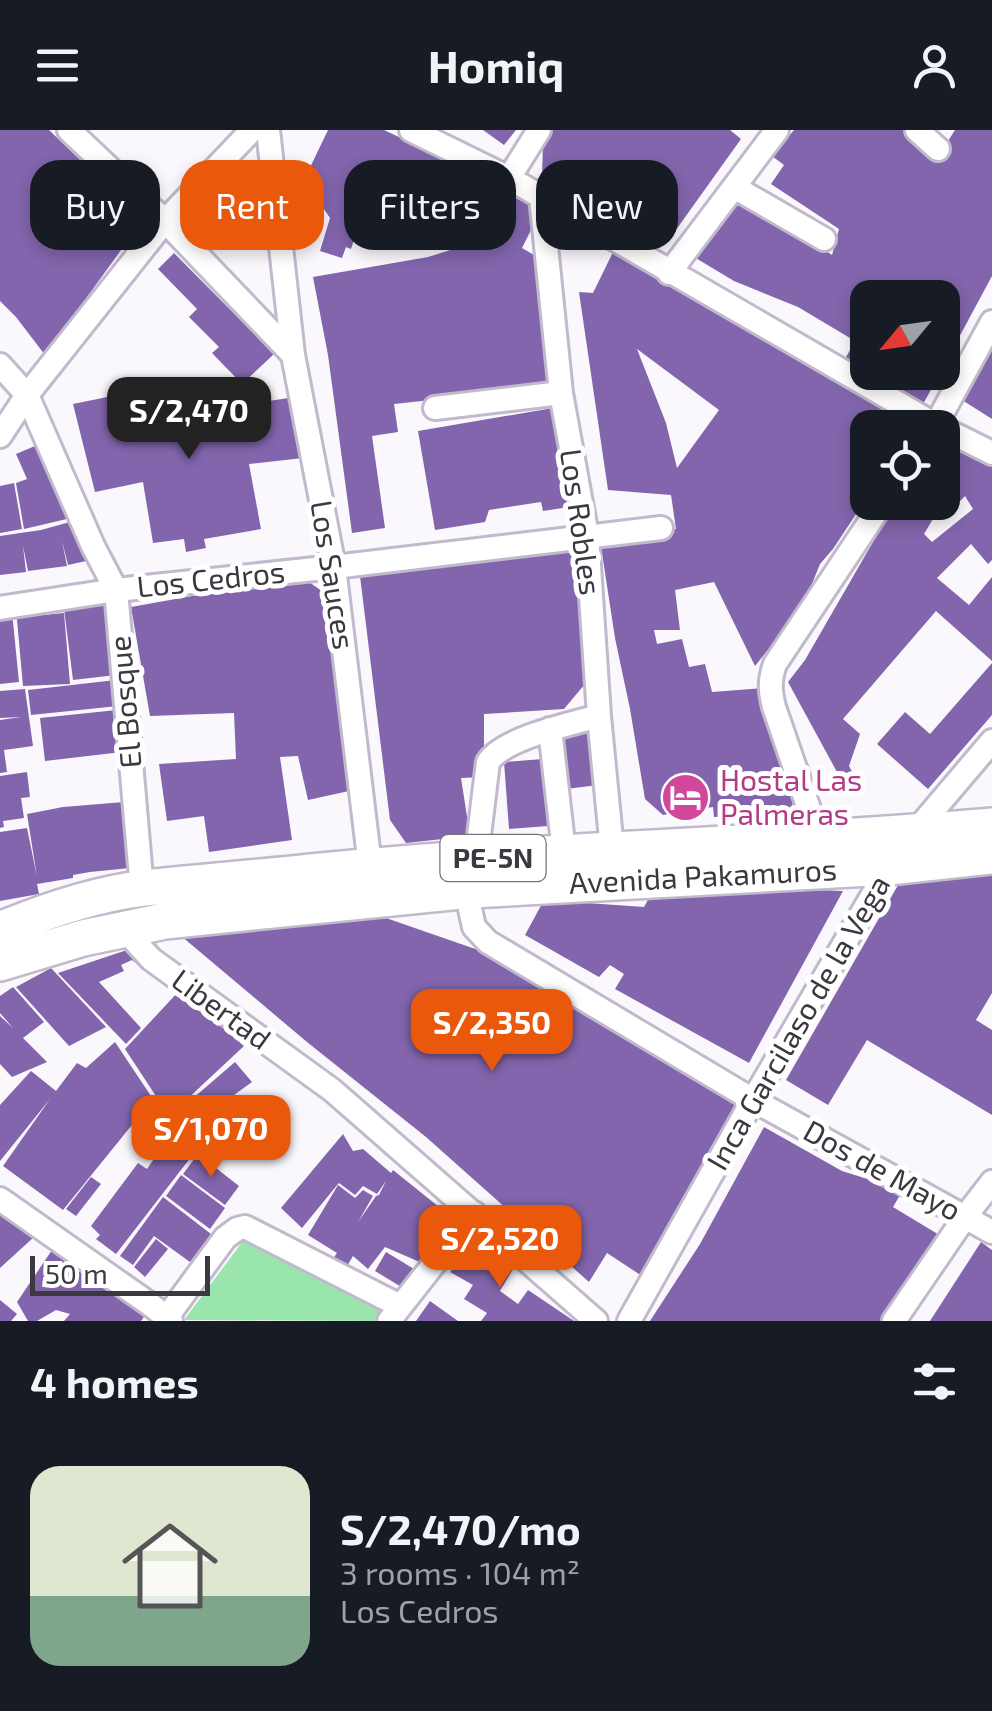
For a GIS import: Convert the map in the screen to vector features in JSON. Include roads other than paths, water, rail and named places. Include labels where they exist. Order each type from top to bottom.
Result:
[{"type":"highway","name":"PE-5N","points":[[0,930],[81,902],[142,888],[370,866],[474,875],[564,852],[992,826]]},
{"type":"highway","name":"Avenida Pakamuros","points":[[0,963],[164,920],[387,899],[474,875],[889,866],[992,856]]},
{"type":"street","points":[[70,130],[293,355]]},
{"type":"street","points":[[0,436],[27,394],[165,222],[252,130]]},
{"type":"street","name":"Los Sauces","points":[[268,130],[293,355],[334,567],[370,866],[387,899]]},
{"type":"street","points":[[411,130],[472,160]]},
{"type":"street","points":[[516,166],[539,130]]},
{"type":"street","points":[[669,272],[777,130]]},
{"type":"street","points":[[918,130],[938,149]]},
{"type":"street","points":[[734,187],[824,239]]},
{"type":"street","name":"Los Robles","points":[[546,250],[561,392],[588,536],[612,849]]},
{"type":"street","points":[[631,250],[908,410]]},
{"type":"street","points":[[947,410],[992,322]]},
{"type":"street","name":"El Bosque","points":[[0,366],[27,394],[116,590],[142,888]]},
{"type":"street","points":[[435,408],[561,392]]},
{"type":"street","points":[[960,438],[992,453]]},
{"type":"street","points":[[819,838],[769,688],[775,664],[872,520]]},
{"type":"street","name":"Los Cedros","points":[[0,608],[116,590],[661,528]]},
{"type":"street","points":[[474,875],[488,762],[496,751],[599,716]]},
{"type":"street","points":[[550,730],[564,852]]},
{"type":"street","name":"Inca Garcilaso de la Vega","points":[[629,1321],[889,866],[992,741]]},
{"type":"street","name":"Dos de Mayo","points":[[474,875],[470,909],[474,927],[488,942],[753,1100],[992,1232]]},
{"type":"street","name":"Libertad","points":[[123,928],[151,959],[332,1090],[596,1321]]},
{"type":"street","points":[[894,1321],[992,1182]]},
{"type":"street","points":[[0,1199],[167,1320],[225,1238],[245,1227],[395,1313],[474,1213]]},
{"type":"place","name":"Hostal Las Palmeras","points":[[685,798]]}]
